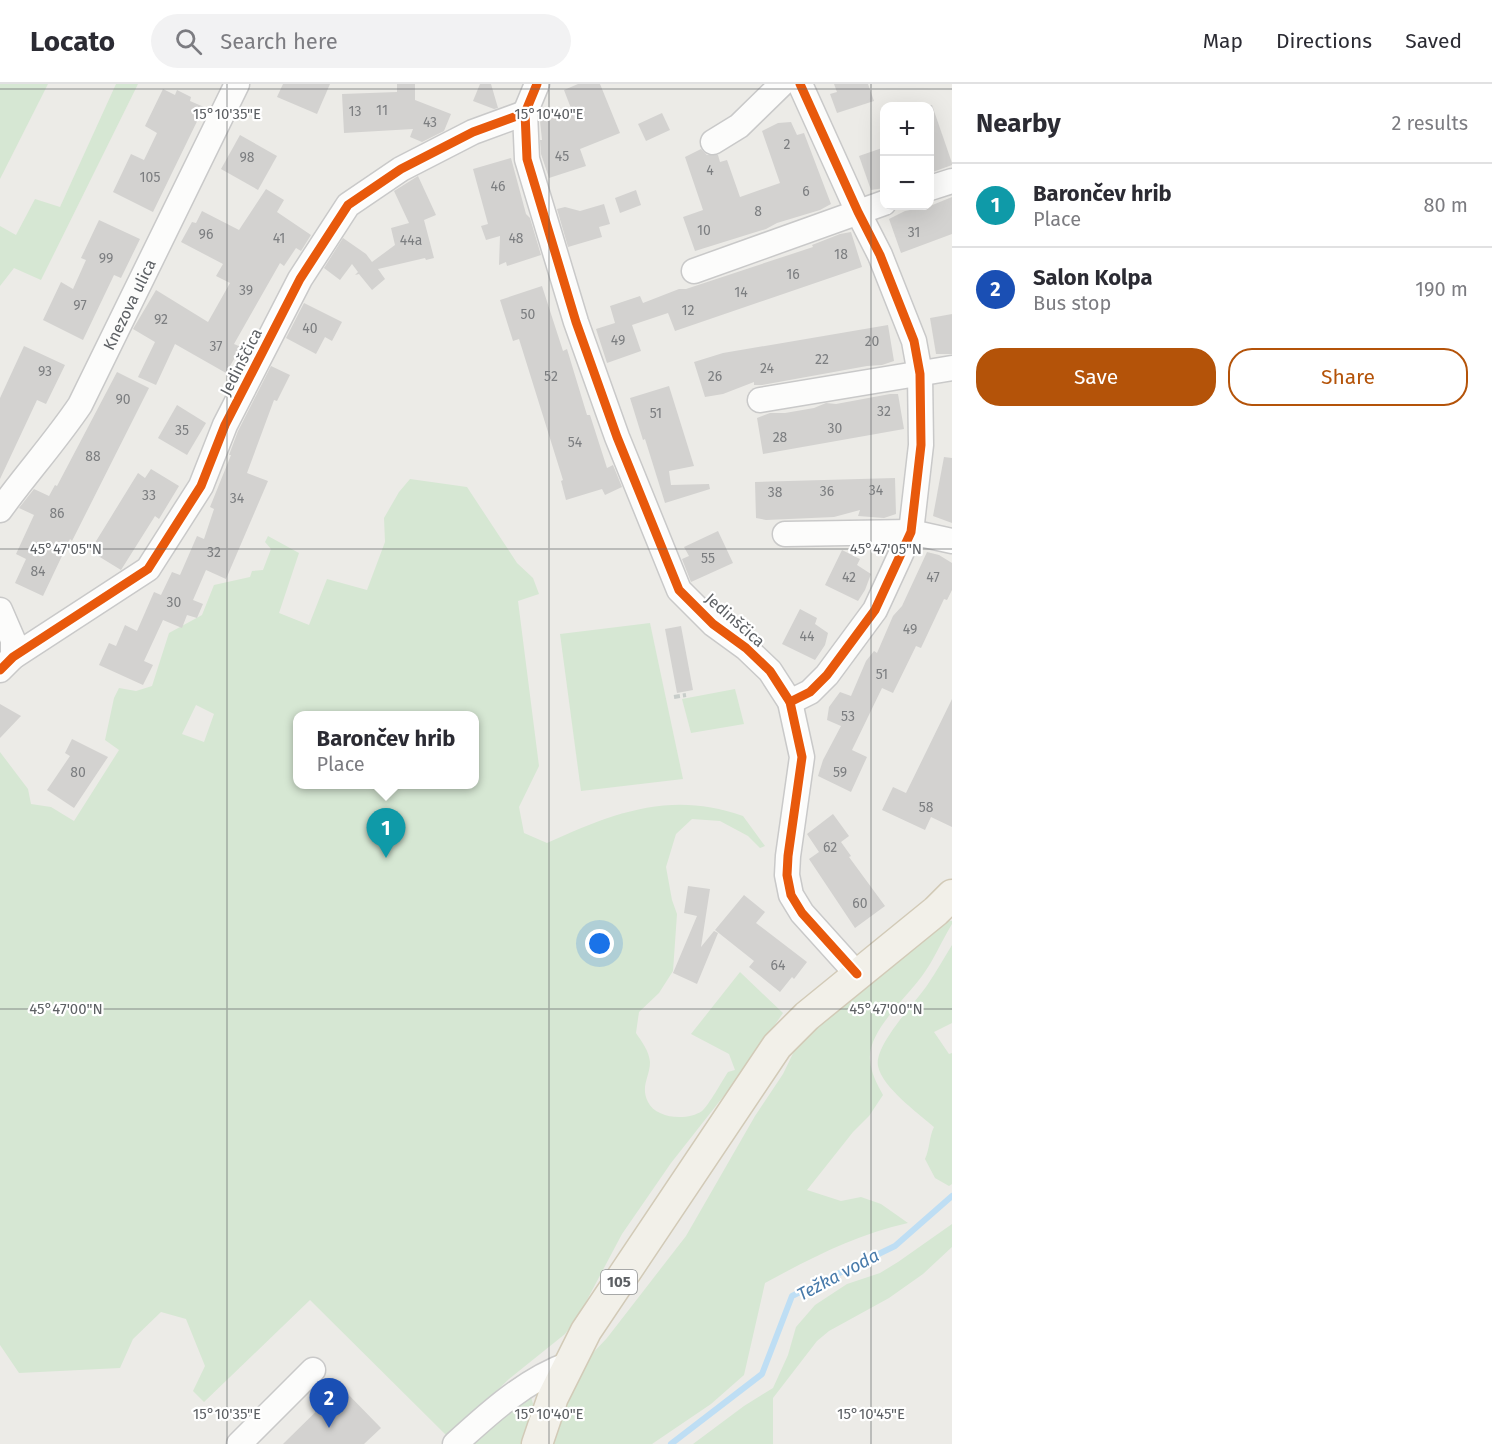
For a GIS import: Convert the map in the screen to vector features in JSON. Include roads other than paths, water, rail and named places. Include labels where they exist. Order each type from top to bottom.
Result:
[{"type":"main road","name":"105","points":[[537,1444],[553,1397],[586,1331],[777,1046],[807,1016],[936,912],[952,895]]},
{"type":"street","name":"Knezova ulica","points":[[0,510],[59,436],[80,405],[237,84]]},
{"type":"street","name":"Jedinščica","points":[[537,84],[525,113],[527,159],[576,322],[617,437],[679,590],[713,624],[746,648],[770,671],[790,702]]},
{"type":"street","points":[[713,142],[739,126],[782,84]]},
{"type":"street","points":[[800,84],[880,255],[914,341],[920,374],[921,445],[912,532],[875,610],[827,675],[810,692],[790,702],[802,757],[787,875],[791,895],[802,913],[857,974]]},
{"type":"street","name":"Jedinščica","points":[[6,664],[148,569],[201,486],[225,425],[300,279],[348,205],[400,169],[473,132],[525,113]]},
{"type":"street","points":[[934,187],[952,181]]},
{"type":"street","points":[[693,271],[880,205]]},
{"type":"street","points":[[760,400],[952,368]]},
{"type":"street","points":[[785,534],[912,532],[952,541]]},
{"type":"street","points":[[0,610],[13,640],[6,664]]},
{"type":"street","points":[[455,1444],[518,1392],[547,1372],[569,1364]]},
{"type":"street","points":[[239,1444],[313,1370]]},
{"type":"waterway","name":"Težka voda","points":[[671,1444],[762,1374],[792,1296],[895,1246],[952,1196]]},
{"type":"place","name":"Barončev hrib","points":[[386,858]]},
{"type":"place","name":"Salon Kolpa","points":[[329,1428]]}]
